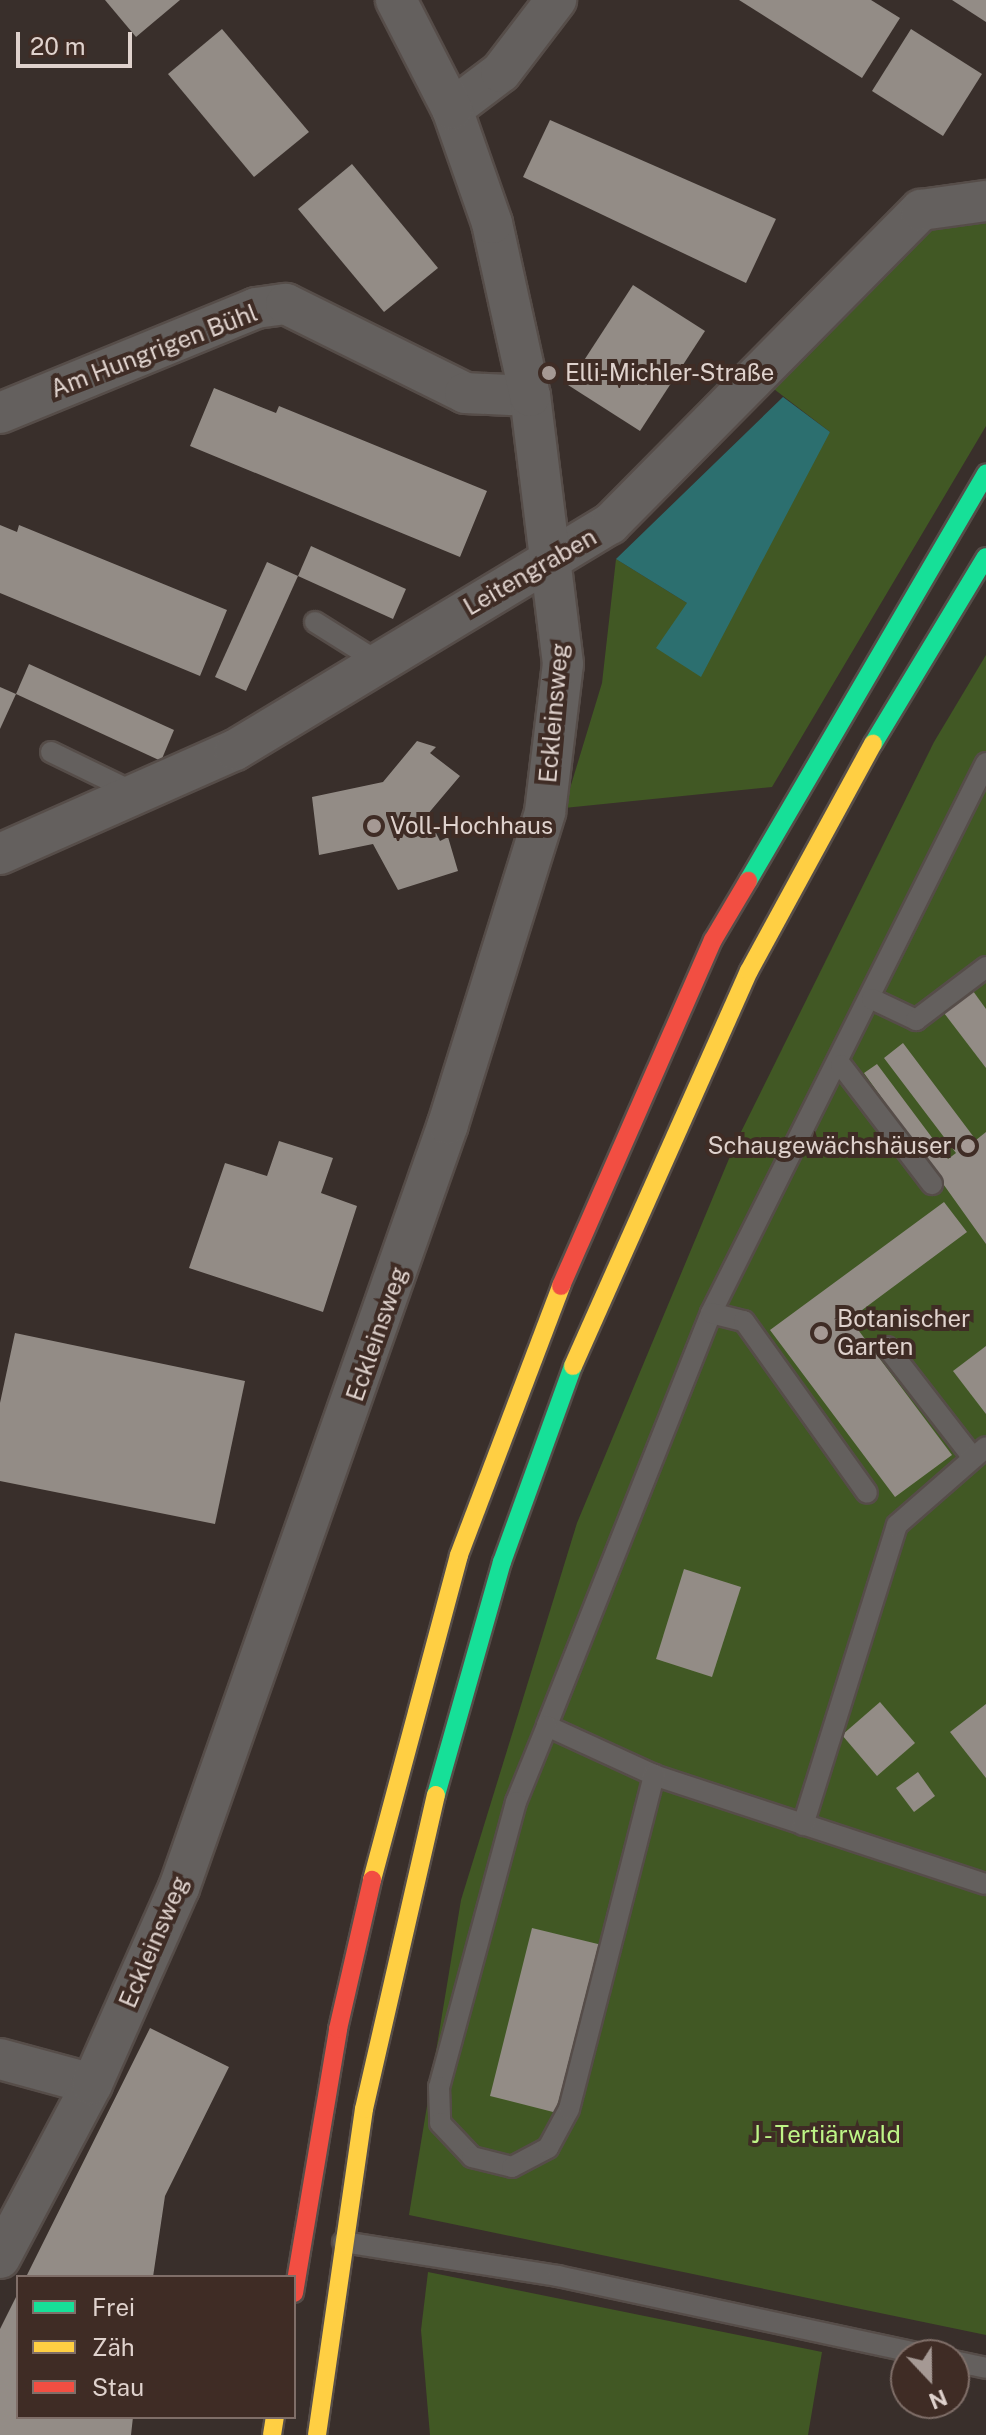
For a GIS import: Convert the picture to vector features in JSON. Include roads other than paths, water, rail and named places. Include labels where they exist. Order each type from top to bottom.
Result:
[{"type":"main road","points":[[296,2281],[335,2043],[397,1771],[459,1555],[527,1363],[713,940],[986,473]]},
{"type":"main road","points":[[317,2435],[343,2242],[415,1871],[502,1562],[563,1389],[749,971],[876,738],[986,557]]},
{"type":"street","points":[[396,0],[452,109],[492,223],[530,396],[556,559]]},
{"type":"street","points":[[452,109],[501,72],[556,0]]},
{"type":"street","name":"Leitengraben","points":[[0,854],[235,750],[377,661],[556,559],[610,524],[921,210],[986,201]]},
{"type":"street","name":"Am Hungrigen Bühl","points":[[0,413],[256,308],[286,304],[465,393],[530,396]]},
{"type":"street","name":"Eckleinsweg","points":[[0,2258],[92,2084],[179,1888],[302,1555],[490,996],[545,812],[563,664],[556,559]]},
{"type":"street","points":[[0,2059],[92,2084]]},
{"type":"lane","points":[[315,622],[377,661]]},
{"type":"lane","points":[[51,752],[137,794]]},
{"type":"lane","points":[[654,1775],[569,2109],[548,2148],[512,2167],[472,2157],[440,2123],[439,2087],[516,1802],[711,1313],[841,1065],[986,763]]},
{"type":"lane","points":[[872,999],[916,1020],[986,967]]},
{"type":"lane","points":[[841,1065],[932,1184]]},
{"type":"lane","points":[[711,1313],[744,1321],[867,1493]]},
{"type":"lane","points":[[803,1825],[897,1525],[979,1453],[887,1347]]},
{"type":"lane","points":[[547,1726],[654,1775],[986,1884]]},
{"type":"lane","points":[[343,2242],[558,2276],[890,2347]]},
{"type":"water","points":[[783,397],[830,432],[701,677],[656,648],[687,603],[616,559]]},
{"type":"place","name":"Elli-Michler-Straße","points":[[549,373]]},
{"type":"place","name":"Voll-Hochhaus","points":[[374,826]]},
{"type":"place","name":"Schaugewächshäuser","points":[[968,1146]]},
{"type":"place","name":"Botanischer Garten","points":[[821,1333]]},
{"type":"park label","name":"J - Tertiärwald","points":[[826,2135]]}]
